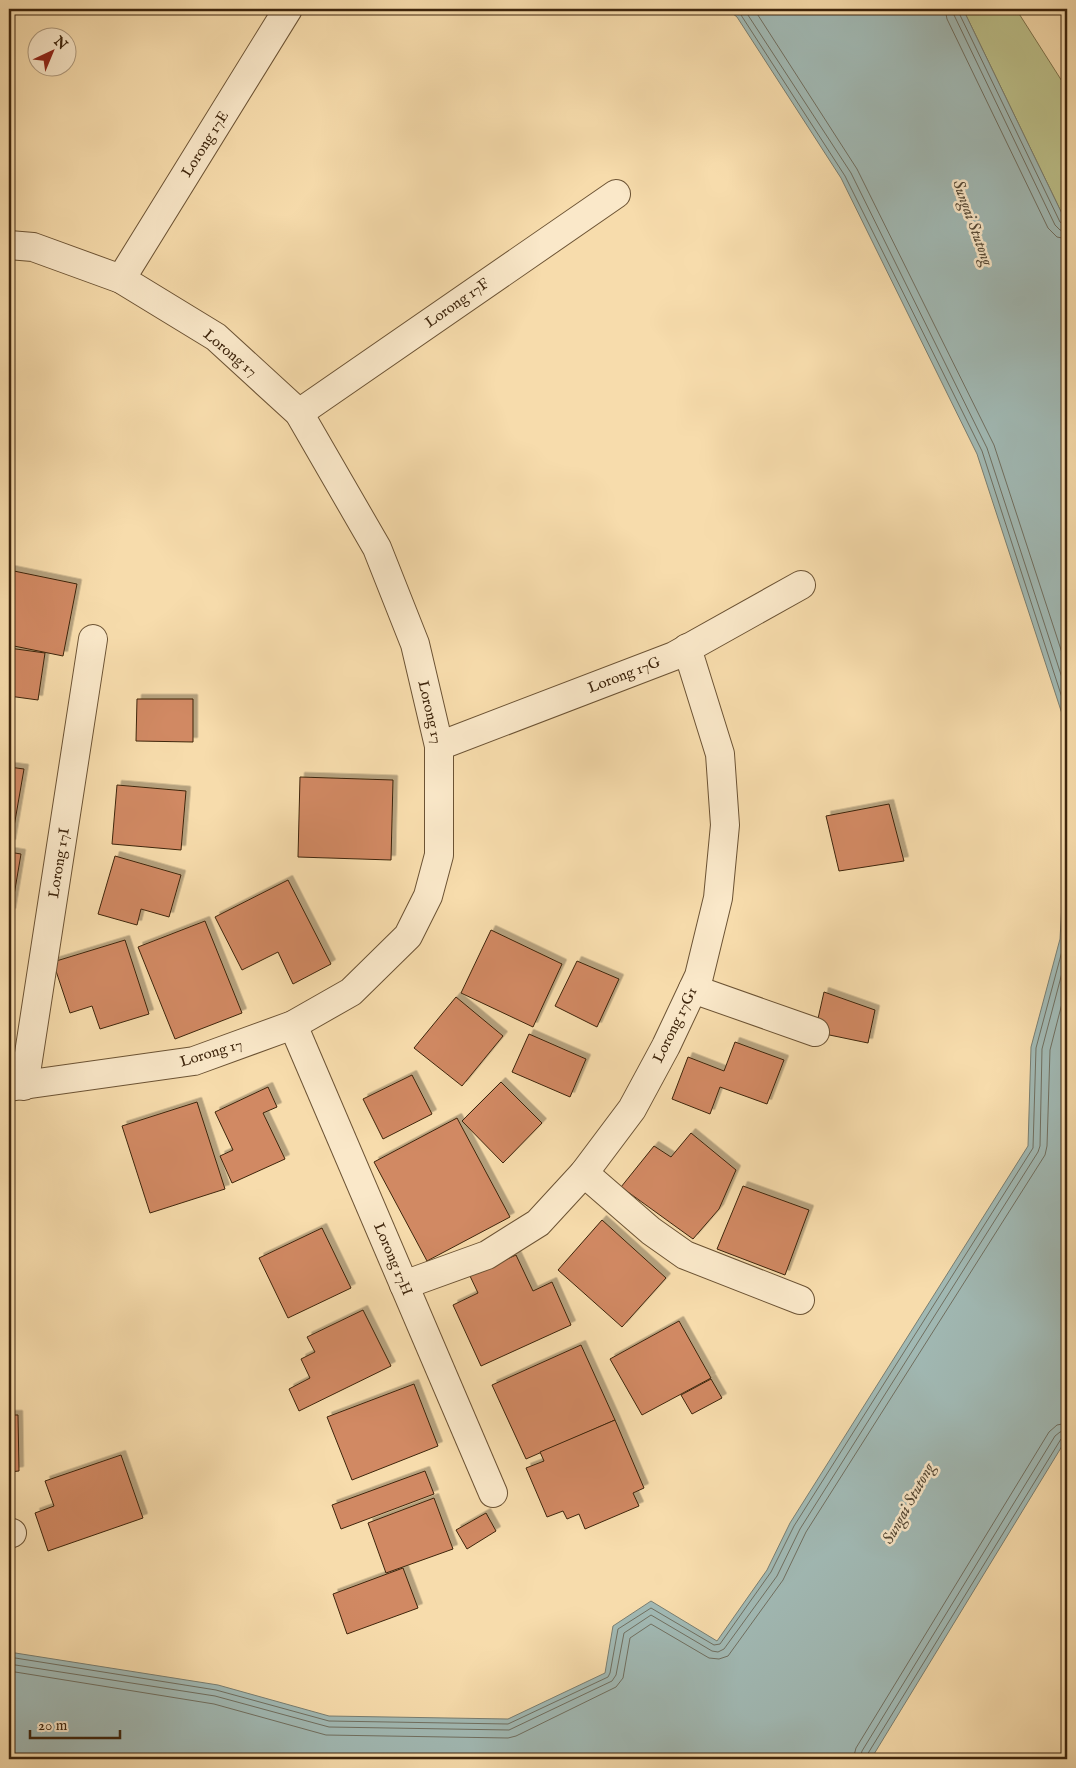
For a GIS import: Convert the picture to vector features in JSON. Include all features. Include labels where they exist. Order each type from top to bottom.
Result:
[{"type":"street","name":"Lorong 17E","points":[[121,279],[288,9]]},
{"type":"street","name":"Lorong 17F","points":[[299,413],[616,194]]},
{"type":"street","name":"Lorong 17","points":[[9,245],[33,247],[121,279],[216,337],[299,413],[377,548],[415,644],[439,746],[439,855],[428,896],[408,936],[351,992],[293,1025],[194,1062],[16,1087]]},
{"type":"street","name":"Lorong 17G","points":[[439,746],[674,656],[801,585]]},
{"type":"street","name":"Lorong 17I","points":[[16,1087],[93,639]]},
{"type":"street","name":"Lorong 17G1","points":[[404,1285],[487,1255],[538,1223],[584,1173],[632,1109],[666,1046],[700,976],[718,898],[725,825],[720,754],[687,648]]},
{"type":"street","points":[[693,989],[815,1032]]},
{"type":"street","name":"Lorong 17H","points":[[293,1025],[494,1493]]},
{"type":"street","points":[[584,1173],[651,1230],[684,1255],[800,1300]]},
{"type":"green space","points":[[963,9],[1016,9],[1067,89],[1067,224]]},
{"type":"water","name":"Sungai Stutong","points":[[727,9],[963,9],[1067,224],[1067,729],[977,454],[841,178],[737,17]]},
{"type":"water","name":"Sungai Stutong","points":[[1067,814],[1067,1438],[871,1759],[9,1759],[9,1652],[218,1685],[329,1716],[508,1719],[605,1673],[613,1626],[651,1601],[717,1641],[767,1570],[790,1523],[1028,1146],[1031,1047],[1060,939]]},
{"type":"building","points":[[9,570],[77,584],[63,656],[9,645]]},
{"type":"building","points":[[9,648],[45,653],[38,700],[9,696]]},
{"type":"building","points":[[137,699],[193,699],[193,742],[136,741]]},
{"type":"building","points":[[9,767],[24,769],[11,844],[9,843]]},
{"type":"building","points":[[300,777],[393,780],[391,860],[298,857]]},
{"type":"building","points":[[117,785],[186,791],[181,850],[112,844]]},
{"type":"building","points":[[889,804],[904,861],[839,871],[826,816]]},
{"type":"building","points":[[9,852],[21,854],[11,913],[9,912]]},
{"type":"building","points":[[115,856],[181,875],[169,917],[141,909],[137,925],[98,914]]},
{"type":"building","points":[[288,880],[331,964],[293,984],[278,952],[242,970],[215,917]]},
{"type":"building","points":[[205,921],[242,1013],[175,1039],[138,947]]},
{"type":"building","points":[[491,930],[562,964],[533,1027],[461,993]]},
{"type":"building","points":[[125,940],[149,1014],[100,1029],[92,1006],[70,1013],[53,962]]},
{"type":"building","points":[[577,961],[619,979],[597,1027],[555,1006]]},
{"type":"building","points":[[824,992],[875,1010],[868,1043],[815,1032]]},
{"type":"building","points":[[456,997],[503,1036],[462,1086],[414,1048]]},
{"type":"building","points":[[529,1034],[586,1059],[570,1097],[512,1072]]},
{"type":"building","points":[[735,1042],[784,1060],[767,1104],[720,1087],[710,1114],[672,1099],[688,1057],[724,1071]]},
{"type":"building","points":[[412,1075],[432,1114],[383,1139],[363,1099]]},
{"type":"building","points":[[501,1082],[542,1123],[503,1163],[462,1121]]},
{"type":"building","points":[[268,1087],[277,1107],[263,1113],[285,1159],[232,1183],[220,1156],[233,1150],[215,1112]]},
{"type":"building","points":[[197,1102],[225,1189],[150,1213],[122,1126]]},
{"type":"building","points":[[457,1118],[510,1217],[427,1261],[374,1162]]},
{"type":"building","points":[[691,1133],[736,1170],[719,1209],[693,1239],[621,1187],[654,1146],[671,1157]]},
{"type":"building","points":[[743,1186],[809,1210],[785,1275],[717,1249]]},
{"type":"building","points":[[602,1220],[666,1278],[622,1327],[558,1270]]},
{"type":"building","points":[[322,1228],[351,1288],[288,1318],[259,1258]]},
{"type":"building","points":[[516,1255],[533,1291],[552,1282],[571,1325],[481,1366],[453,1305],[478,1293],[470,1276]]},
{"type":"building","points":[[363,1310],[391,1366],[299,1411],[289,1389],[310,1378],[301,1359],[315,1352],[307,1337]]},
{"type":"building","points":[[679,1321],[711,1378],[642,1415],[610,1359]]},
{"type":"building","points":[[581,1345],[615,1420],[526,1459],[492,1385]]},
{"type":"building","points":[[711,1379],[722,1398],[692,1414],[681,1395]]},
{"type":"building","points":[[414,1384],[438,1446],[352,1480],[327,1417]]},
{"type":"building","points":[[9,1415],[18,1415],[19,1471],[9,1472]]},
{"type":"building","points":[[615,1420],[644,1488],[633,1493],[639,1506],[585,1529],[579,1514],[567,1519],[563,1511],[547,1517],[526,1468],[544,1461],[540,1452]]},
{"type":"building","points":[[121,1455],[143,1518],[48,1551],[35,1513],[54,1506],[45,1481]]},
{"type":"building","points":[[425,1471],[434,1494],[341,1529],[332,1505]]},
{"type":"building","points":[[434,1498],[453,1549],[386,1573],[368,1523]]},
{"type":"building","points":[[486,1513],[496,1531],[467,1549],[456,1530]]},
{"type":"building","points":[[403,1568],[418,1608],[347,1634],[333,1594]]}]
